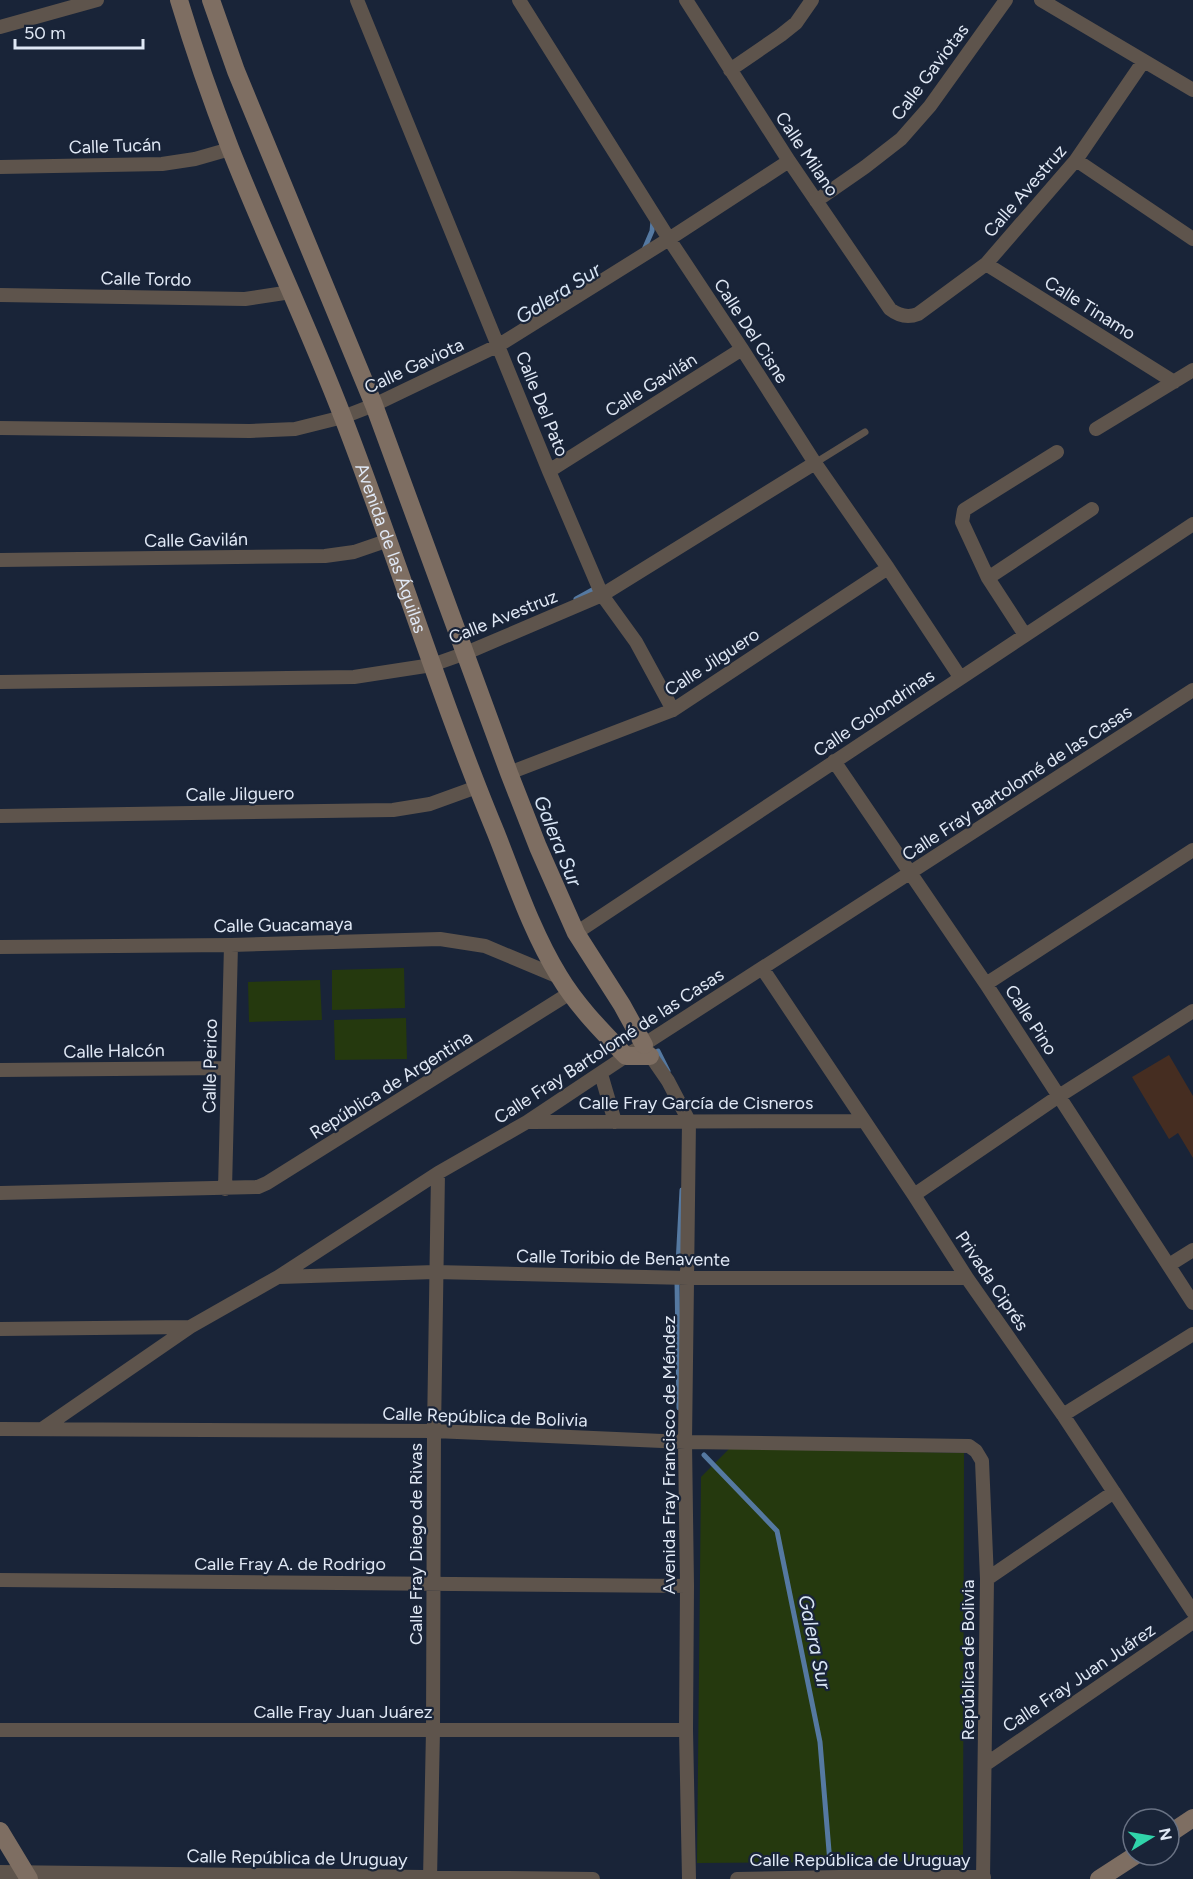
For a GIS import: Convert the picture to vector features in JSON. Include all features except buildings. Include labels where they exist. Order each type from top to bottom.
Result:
[{"type":"street","points":[[0,27],[97,0]]},
{"type":"street","name":"Avenida de las Águilas","points":[[179,0],[199,65],[230,149],[343,417],[477,787],[538,936],[570,993],[626,1056]]},
{"type":"street","name":"Avenida de las Águilas","points":[[211,0],[236,71],[374,405],[538,847],[576,933],[622,1005],[647,1050]]},
{"type":"street","name":"Calle Del Pato","points":[[357,0],[602,596],[636,642],[673,710]]},
{"type":"street","name":"Calle Del Cisne","points":[[519,0],[669,239],[815,464],[888,568],[960,677]]},
{"type":"street","name":"Calle Milano","points":[[686,0],[789,161],[890,309],[899,315],[907,316]]},
{"type":"street","points":[[730,70],[796,23],[812,0]]},
{"type":"street","name":"Calle Gaviotas","points":[[816,201],[901,139],[930,106],[1006,0]]},
{"type":"street","points":[[1041,0],[1193,90]]},
{"type":"street","name":"Calle Avestruz","points":[[907,316],[918,314],[986,264],[1076,160],[1143,62]]},
{"type":"street","name":"Calle Tucán","points":[[0,167],[162,164],[195,159],[230,149]]},
{"type":"street","points":[[1076,160],[1193,239]]},
{"type":"street","name":"Calle Gaviota","points":[[0,428],[250,431],[295,429],[343,417],[374,405],[499,345],[789,161]]},
{"type":"street","name":"Calle Tinamo","points":[[986,264],[1174,382]]},
{"type":"street","name":"Calle Tordo","points":[[0,295],[245,299],[291,292]]},
{"type":"street","name":"Calle Gavilán","points":[[549,471],[742,350]]},
{"type":"street","points":[[1096,429],[1193,370]]},
{"type":"street","points":[[1025,636],[988,578],[962,522],[964,510],[1057,452]]},
{"type":"street","name":"Calle Avestruz","points":[[0,682],[354,677],[432,665],[602,596],[815,464]]},
{"type":"street","points":[[988,578],[1092,509]]},
{"type":"street","name":"Calle Golondrinas","points":[[576,933],[1193,524]]},
{"type":"street","name":"Calle Gavilán","points":[[0,560],[325,556],[354,552],[389,540]]},
{"type":"street","name":"Calle Jilguero","points":[[509,772],[673,710],[888,568]]},
{"type":"street","name":"Calle Fray Bartolomé de las Casas","points":[[647,1050],[762,968],[1193,690]]},
{"type":"street","name":"Calle Pino","points":[[834,761],[986,984],[1193,1303]]},
{"type":"street","name":"Calle Jilguero","points":[[0,816],[393,810],[430,804],[477,787]]},
{"type":"street","points":[[986,984],[1193,850]]},
{"type":"street","name":"Calle Guacamaya","points":[[0,946],[231,945],[448,940],[485,946],[559,977]]},
{"type":"street","name":"Calle Perico","points":[[225,1189],[231,945]]},
{"type":"street","name":"Privada Ciprés","points":[[762,968],[967,1278],[1063,1415],[1193,1612]]},
{"type":"street","name":"República de Argentina","points":[[0,1193],[225,1189],[249,1188],[267,1183],[570,993]]},
{"type":"street","points":[[914,1195],[1059,1096],[1193,1011]]},
{"type":"street","points":[[626,1056],[647,1050]]},
{"type":"street","name":"Avenida Fray Francisco de Méndez","points":[[647,1050],[668,1080],[689,1121],[685,1442],[689,1879]]},
{"type":"street","name":"Calle Fray Bartolomé de las Casas","points":[[42,1429],[190,1327],[278,1277],[438,1173],[528,1122],[626,1056]]},
{"type":"street","name":"Calle Halcón","points":[[0,1070],[228,1068]]},
{"type":"street","points":[[601,1074],[615,1122]]},
{"type":"street","name":"Calle Fray García de Cisneros","points":[[528,1122],[864,1121]]},
{"type":"street","name":"Calle Fray Diego de Rivas","points":[[430,1878],[434,1730],[435,1272],[438,1173]]},
{"type":"street","points":[[1169,1265],[1193,1250]]},
{"type":"street","name":"Calle Toribio de Benavente","points":[[278,1277],[435,1272],[688,1278],[967,1278]]},
{"type":"street","points":[[0,1329],[190,1327]]},
{"type":"street","points":[[1063,1415],[1193,1334]]},
{"type":"street","name":"Calle República de Bolivia","points":[[0,1429],[434,1431],[685,1442],[969,1446]]},
{"type":"street","name":"República de Bolivia","points":[[969,1446],[976,1451],[982,1461],[987,1579],[983,1878]]},
{"type":"street","points":[[987,1579],[1114,1492]]},
{"type":"street","name":"Calle Fray A. de Rodrigo","points":[[0,1580],[687,1586]]},
{"type":"street","name":"Calle Fray Juan Juárez","points":[[986,1764],[1193,1622]]},
{"type":"street","name":"Calle Fray Juan Juárez","points":[[0,1730],[686,1730]]},
{"type":"street","points":[[0,1831],[27,1876]]},
{"type":"street","points":[[1099,1879],[1121,1865]]},
{"type":"street","name":"Calle República de Uruguay","points":[[0,1872],[27,1876],[593,1879]]},
{"type":"street","name":"Calle República de Uruguay","points":[[737,1879],[983,1878]]},
{"type":"lane","name":"Calle Avestruz","points":[[815,464],[865,432]]},
{"type":"green space","points":[[404,968],[405,1008],[332,1010],[332,970]]},
{"type":"green space","points":[[320,980],[322,1020],[249,1022],[248,982]]},
{"type":"green space","points":[[406,1018],[407,1059],[335,1060],[334,1020]]},
{"type":"green space","points":[[730,1448],[964,1453],[963,1861],[697,1863],[701,1477]]},
{"type":"waterway","name":"Galera Sur","points":[[643,252],[652,231],[653,221]]},
{"type":"waterway","name":"Galera Sur","points":[[576,599],[596,588]]},
{"type":"waterway","name":"Galera Sur","points":[[658,1051],[668,1071]]},
{"type":"waterway","name":"Galera Sur","points":[[678,1264],[682,1190]]},
{"type":"waterway","name":"Galera Sur","points":[[677,1281],[679,1408]]},
{"type":"waterway","name":"Galera Sur","points":[[704,1455],[777,1531],[820,1742],[830,1863]]}]
